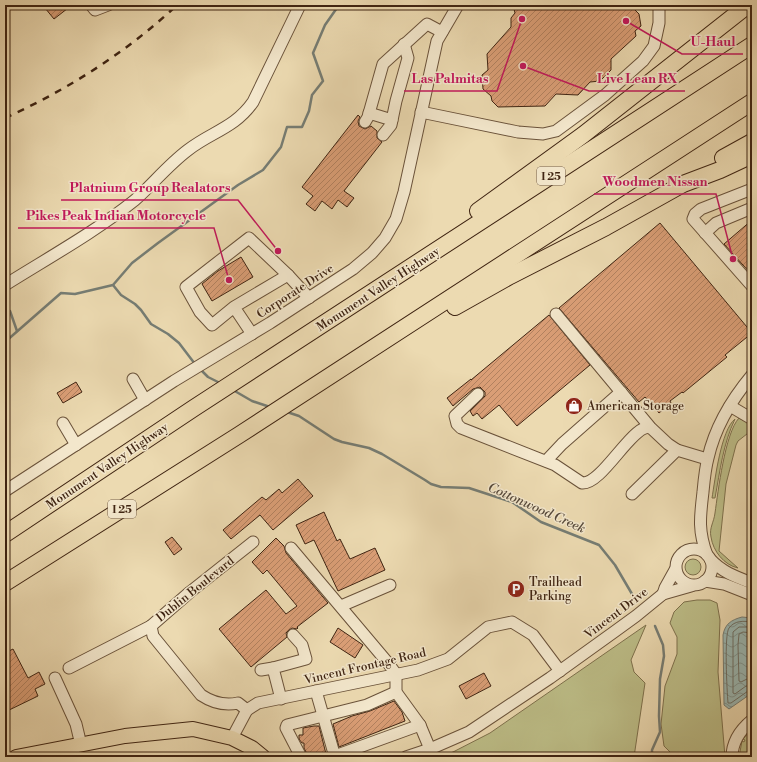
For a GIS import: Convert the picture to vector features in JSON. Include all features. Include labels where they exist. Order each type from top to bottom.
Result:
[{"type":"highway","points":[[349,308],[414,257],[522,180],[583,134],[748,5]]},
{"type":"highway","name":"Monument Valley Highway","points":[[5,534],[194,408],[752,45]]},
{"type":"highway","name":"I 25","points":[[5,583],[239,436],[752,102]]},
{"type":"highway","points":[[683,184],[693,175],[752,142]]},
{"type":"highway","points":[[382,343],[444,313],[510,276],[606,227],[683,184],[720,170],[752,155]]},
{"type":"main road","points":[[16,757],[125,736],[193,729],[232,738],[252,748],[263,757]]},
{"type":"street","points":[[93,8],[108,5]]},
{"type":"street","points":[[5,285],[120,211],[134,200],[191,147],[238,120],[254,102],[300,5]]},
{"type":"street","name":"Corporate Drive","points":[[5,491],[174,381],[309,298],[353,269],[372,253],[385,238],[396,219],[404,192],[437,41],[458,5]]},
{"type":"street","points":[[421,112],[518,132],[543,134],[556,131],[605,95],[643,61],[654,46],[659,23],[659,5]]},
{"type":"street","points":[[392,120],[367,117],[383,64],[427,24],[442,32]]},
{"type":"street","points":[[383,135],[391,125],[408,58],[404,44]]},
{"type":"street","points":[[752,189],[701,209],[695,214],[694,219],[752,286]]},
{"type":"street","points":[[706,233],[716,223],[752,208]]},
{"type":"street","points":[[288,275],[234,307],[212,325],[200,312],[186,287],[249,238],[288,275],[309,298]]},
{"type":"street","points":[[234,307],[252,334]]},
{"type":"street","points":[[556,314],[650,427],[668,444],[677,450],[707,459]]},
{"type":"street","points":[[700,528],[686,550],[676,561],[677,575],[683,582],[691,586],[701,584],[712,571],[711,562],[700,528],[707,459],[714,436],[730,406],[752,375]]},
{"type":"street","points":[[133,379],[146,400]]},
{"type":"street","points":[[546,461],[562,444],[620,392]]},
{"type":"street","points":[[478,394],[455,416],[457,424],[461,428],[555,465],[576,480],[587,484],[599,475],[642,429],[650,427]]},
{"type":"street","points":[[730,406],[752,419]]},
{"type":"street","points":[[63,423],[76,445]]},
{"type":"street","points":[[632,494],[677,450]]},
{"type":"street","name":"Dublin Boulevard","points":[[247,710],[238,703],[221,704],[210,702],[201,695],[153,636],[151,626],[190,592],[253,542]]},
{"type":"street","points":[[291,548],[341,606],[396,674],[396,692],[420,724],[430,749]]},
{"type":"street","points":[[686,550],[696,549],[704,552],[719,568],[728,574],[752,583]]},
{"type":"street","name":"Vincent Drive","points":[[663,594],[676,570]]},
{"type":"street","points":[[705,581],[724,584],[752,595]]},
{"type":"street","points":[[341,606],[390,585]]},
{"type":"street","name":"Vincent Drive","points":[[406,757],[430,749],[469,732],[584,654],[663,594],[691,586]]},
{"type":"street","name":"Vincent Frontage Road","points":[[247,710],[258,703],[418,670],[448,659],[488,628],[512,622],[533,635],[560,671]]},
{"type":"street","points":[[69,668],[151,626]]},
{"type":"street","points":[[261,670],[306,659],[302,645],[293,635]]},
{"type":"street","points":[[273,668],[281,699]]},
{"type":"street","points":[[55,678],[76,724],[81,745]]},
{"type":"street","points":[[316,691],[334,757],[420,724]]},
{"type":"street","points":[[301,757],[286,728],[287,724],[367,706],[396,692]]},
{"type":"street","points":[[232,738],[247,710]]},
{"type":"street","points":[[732,757],[734,745],[738,735],[743,727],[752,720]]},
{"type":"green space","points":[[739,418],[752,425],[752,430],[738,441],[736,445],[726,484],[719,551],[738,568],[728,564],[720,557],[712,542],[711,528],[726,449],[734,426]]},
{"type":"green space","points":[[735,419],[725,448],[715,498],[712,498],[722,444],[730,425]]},
{"type":"green space","points":[[690,559],[696,559],[701,564],[699,573],[696,575],[690,575],[685,570],[685,564]]},
{"type":"green space","points":[[710,600],[717,603],[720,620],[718,672],[725,757],[671,757],[671,753],[664,746],[661,724],[665,686],[677,654],[677,637],[670,623],[674,612],[684,602]]},
{"type":"green space","points":[[646,625],[631,660],[634,672],[645,683],[634,757],[438,757],[453,752],[490,733]]},
{"type":"green space","points":[[751,730],[752,757],[739,757],[742,741],[744,742],[745,740],[743,739]]},
{"type":"water","points":[[742,617],[752,618],[752,693],[729,709],[724,705],[723,635],[725,628],[729,623]]},
{"type":"building","points":[[49,5],[72,5],[54,19],[45,8]]},
{"type":"building","points":[[513,5],[634,5],[635,10],[639,14],[641,26],[635,31],[636,36],[611,59],[611,70],[600,81],[590,82],[578,95],[556,94],[545,106],[498,107],[492,101],[491,96],[483,89],[482,75],[488,70],[487,54],[511,27],[511,18],[515,13]]},
{"type":"building","points":[[358,115],[360,117],[358,121],[359,126],[365,129],[371,126],[377,131],[377,138],[382,142],[344,191],[354,198],[347,207],[338,200],[332,209],[322,201],[315,211],[306,204],[313,196],[302,187]]},
{"type":"building","points":[[752,220],[752,275],[724,244]]},
{"type":"building","points":[[660,223],[752,333],[725,355],[727,357],[683,393],[682,392],[670,401],[671,403],[659,413],[645,397],[639,402],[559,308]]},
{"type":"building","points":[[241,257],[253,277],[212,301],[202,284],[218,271]]},
{"type":"building","points":[[549,315],[590,365],[517,426],[499,405],[482,419],[477,413],[473,416],[470,411],[485,396],[485,392],[480,387],[473,389],[453,406],[447,398]]},
{"type":"building","points":[[76,382],[82,392],[63,403],[57,393]]},
{"type":"building","points":[[298,479],[313,496],[273,530],[260,515],[231,539],[223,530],[262,497],[266,500],[279,489],[282,493]]},
{"type":"building","points":[[324,512],[337,541],[340,539],[350,559],[375,548],[385,570],[338,591],[314,540],[305,544],[296,525]]},
{"type":"building","points":[[172,537],[182,549],[174,555],[165,542]]},
{"type":"building","points":[[276,538],[284,546],[286,553],[328,603],[297,627],[297,629],[292,628],[289,630],[286,633],[287,637],[251,667],[219,629],[266,590],[286,614],[297,606],[267,570],[263,574],[252,562]]},
{"type":"building","points":[[338,628],[363,645],[355,658],[330,642]]},
{"type":"building","points":[[13,649],[28,678],[39,672],[45,684],[35,689],[38,696],[5,712],[5,653]]},
{"type":"building","points":[[484,673],[491,686],[466,699],[459,686]]},
{"type":"building","points":[[394,701],[402,712],[405,721],[339,747],[333,724]]},
{"type":"building","points":[[319,726],[326,754],[307,754],[304,748],[304,743],[302,743],[299,739],[299,735],[303,735],[303,728]]},
{"type":"waterway","points":[[5,342],[61,293],[75,294],[113,285],[132,263],[158,243],[238,185],[263,170],[281,147],[287,127],[302,127],[309,111],[312,95],[323,81],[313,53],[325,25],[339,5]]},
{"type":"waterway","name":"Cottonwood Creek","points":[[113,285],[121,295],[141,310],[151,324],[168,334],[179,343],[195,364]]},
{"type":"waterway","points":[[10,311],[17,331]]},
{"type":"waterway","name":"Cottonwood Creek","points":[[200,369],[208,377],[220,383]]},
{"type":"waterway","name":"Cottonwood Creek","points":[[233,390],[252,401],[270,407]]},
{"type":"waterway","name":"Cottonwood Creek","points":[[287,412],[299,416],[334,439],[369,448],[382,454],[431,484],[441,487],[469,488],[512,502],[541,522],[599,545],[615,565],[632,594]]},
{"type":"waterway","name":"Cottonwood Creek","points":[[652,757],[652,750],[660,732],[660,679],[664,656],[663,645],[655,626]]},
{"type":"railway","points":[[5,118],[51,95],[96,69],[138,39],[177,5]]},
{"type":"place","name":"Las Palmitas","points":[[522,19]]},
{"type":"place","name":"U-Haul","points":[[626,21]]},
{"type":"place","name":"Live Lean RX","points":[[523,66]]},
{"type":"place","name":"Platnium Group Realators","points":[[278,251]]},
{"type":"place","name":"Woodmen Nissan","points":[[733,259]]},
{"type":"place","name":"Pikes Peak Indian Motorcycle","points":[[229,280]]},
{"type":"place","name":"American Storage","points":[[574,406]]},
{"type":"place","name":"Trailhead Parking","points":[[516,589]]}]
